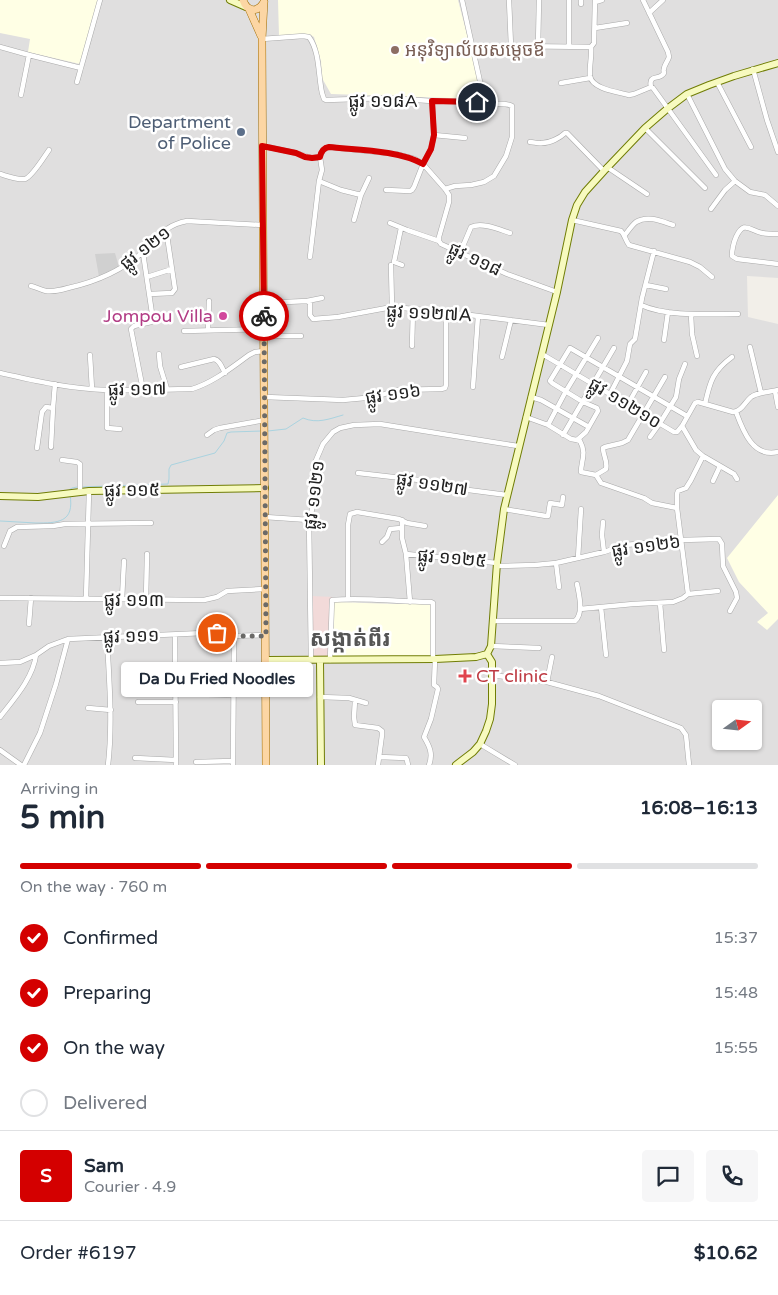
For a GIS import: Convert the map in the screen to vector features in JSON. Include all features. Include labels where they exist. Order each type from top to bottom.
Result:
[{"type":"main road","points":[[230,0],[255,10],[263,5],[264,1]]},
{"type":"main road","points":[[264,1],[262,146],[266,765]]},
{"type":"main road","points":[[246,5],[262,39]]},
{"type":"main road","points":[[266,660],[434,659],[476,657],[486,654],[491,646],[497,564],[504,509],[577,205],[585,192],[645,128],[687,94],[754,69],[778,63]]},
{"type":"main road","name":"ផ្លូវ ១១៥","points":[[0,496],[38,497],[90,491],[265,488]]},
{"type":"main road","points":[[456,765],[473,752],[480,744],[486,731],[492,704],[492,662],[486,654]]},
{"type":"main road","points":[[320,660],[321,765]]},
{"type":"street","points":[[77,82],[100,0]]},
{"type":"street","points":[[462,0],[483,94],[482,100]]},
{"type":"street","points":[[509,0],[511,46]]},
{"type":"street","points":[[538,46],[539,0]]},
{"type":"street","points":[[569,0],[569,46]]},
{"type":"street","points":[[602,0],[595,1],[595,28],[594,43],[591,47],[590,78],[597,86],[629,95],[651,87]]},
{"type":"street","points":[[643,0],[669,57],[664,67],[664,73],[652,79],[651,87],[716,175]]},
{"type":"street","points":[[649,13],[662,0]]},
{"type":"street","points":[[595,28],[627,23]]},
{"type":"street","name":"ផ្លូវ ១១៨A","points":[[262,39],[309,37],[312,40],[316,53],[322,93],[326,100],[387,98],[477,102],[482,100],[486,103],[508,104],[512,106],[512,137],[506,156],[494,176],[484,182],[445,188]]},
{"type":"street","points":[[474,50],[511,46],[591,47]]},
{"type":"street","points":[[0,47],[81,68]]},
{"type":"street","points":[[21,95],[29,55]]},
{"type":"street","points":[[754,69],[767,120],[778,152]]},
{"type":"street","points":[[561,83],[590,78]]},
{"type":"street","points":[[717,82],[751,147]]},
{"type":"street","points":[[687,94],[725,170],[735,181],[750,192],[765,195],[778,206]]},
{"type":"street","points":[[386,190],[412,190],[431,149],[434,135],[432,101]]},
{"type":"street","points":[[645,128],[705,188]]},
{"type":"street","points":[[530,142],[541,144],[567,133],[606,169],[647,194]]},
{"type":"street","points":[[434,135],[464,138]]},
{"type":"street","points":[[262,146],[296,153],[305,157],[320,157]]},
{"type":"street","points":[[310,257],[322,170],[320,157],[325,148],[396,154],[415,159],[423,164],[445,188]]},
{"type":"street","points":[[0,174],[21,179],[26,178],[49,150]]},
{"type":"street","points":[[354,220],[360,195],[369,178]]},
{"type":"street","points":[[319,181],[360,195]]},
{"type":"street","points":[[711,209],[725,190],[735,181]]},
{"type":"street","name":"ផ្លូវ ១១៨","points":[[445,188],[449,202],[439,238],[441,244],[507,274],[557,292]]},
{"type":"street","points":[[625,235],[635,222],[643,220],[658,219],[672,226]]},
{"type":"street","points":[[572,220],[621,231],[629,245],[690,262],[700,267],[712,277]]},
{"type":"street","name":"ផ្លូវ ១២១","points":[[31,286],[46,291],[57,291],[84,285],[119,269],[143,253],[166,229],[179,223],[187,221],[263,225]]},
{"type":"street","points":[[390,223],[439,241]]},
{"type":"street","points":[[460,253],[471,227],[476,224],[510,232]]},
{"type":"street","points":[[778,234],[765,234],[743,227],[739,230],[732,247],[732,256],[737,259],[778,264]]},
{"type":"street","points":[[401,228],[394,262],[402,265]]},
{"type":"street","points":[[150,294],[172,293],[175,289],[166,229]]},
{"type":"street","points":[[610,394],[620,377],[627,361],[630,344],[635,338],[654,251]]},
{"type":"street","points":[[143,253],[153,321],[134,326],[131,329],[143,390]]},
{"type":"street","points":[[392,266],[392,307]]},
{"type":"street","points":[[147,277],[172,269]]},
{"type":"street","points":[[646,285],[666,289]]},
{"type":"street","points":[[264,303],[307,301],[322,298]]},
{"type":"street","points":[[208,330],[209,301]]},
{"type":"street","name":"ផ្លូវ ១១២៧A","points":[[307,301],[310,303],[310,315],[314,319],[338,317],[392,307],[549,325]]},
{"type":"street","points":[[641,305],[668,312],[738,314]]},
{"type":"street","points":[[412,346],[414,309]]},
{"type":"street","name":"ផ្លូវ ១១៦","points":[[264,397],[343,400],[376,397],[396,390],[445,388],[446,312]]},
{"type":"street","points":[[664,340],[668,312]]},
{"type":"street","points":[[691,314],[692,334],[697,356]]},
{"type":"street","points":[[473,387],[478,316]]},
{"type":"street","points":[[502,357],[511,320]]},
{"type":"street","points":[[184,331],[264,332],[301,336]]},
{"type":"street","points":[[548,425],[556,408],[598,338]]},
{"type":"street","points":[[750,347],[761,393]]},
{"type":"street","points":[[577,440],[584,435],[598,411],[597,408],[583,402],[550,381],[570,348],[687,416]]},
{"type":"street","points":[[563,435],[614,348]]},
{"type":"street","name":"ផ្លូវ ១១៧","points":[[0,373],[92,389],[143,390],[192,388],[212,381],[249,354],[264,351]]},
{"type":"street","points":[[159,354],[160,366],[167,389]]},
{"type":"street","name":"ផ្លូវ ១១២១០","points":[[542,354],[674,432],[677,432],[682,426],[695,403],[705,404]]},
{"type":"street","points":[[90,355],[92,389]]},
{"type":"street","points":[[732,357],[721,365],[714,374],[705,404],[736,412],[750,398],[761,393],[776,391],[778,407]]},
{"type":"street","points":[[181,367],[214,359],[219,362],[224,373]]},
{"type":"street","points":[[650,438],[677,392],[679,379],[685,364]]},
{"type":"street","points":[[628,404],[646,372]]},
{"type":"street","points":[[526,417],[548,425],[571,439],[580,441],[584,453],[581,472],[596,475],[606,469],[607,460],[603,448],[626,442],[665,377]]},
{"type":"street","points":[[51,447],[55,384]]},
{"type":"street","points":[[107,390],[107,428],[120,429]]},
{"type":"street","points":[[531,397],[541,400],[589,426]]},
{"type":"street","points":[[37,448],[43,408],[53,408]]},
{"type":"street","points":[[736,412],[742,429],[755,447],[764,453],[778,452]]},
{"type":"street","points":[[207,434],[220,428],[265,423]]},
{"type":"street","name":"ផ្លូវ ១១២១","points":[[311,660],[309,520],[314,502],[314,465],[323,444],[333,432],[340,428],[380,424],[518,446]]},
{"type":"street","points":[[682,426],[696,450],[734,474],[737,479]]},
{"type":"street","points":[[688,594],[677,508],[677,494],[686,488],[703,456]]},
{"type":"street","points":[[62,460],[80,464],[77,492]]},
{"type":"street","points":[[713,481],[720,466]]},
{"type":"street","name":"ផ្លូវ ១១២៧","points":[[358,472],[507,495]]},
{"type":"street","points":[[596,475],[601,483],[644,498],[652,504],[677,508]]},
{"type":"street","points":[[86,599],[90,491]]},
{"type":"street","points":[[504,509],[548,516],[550,503],[562,504],[563,497]]},
{"type":"street","points":[[578,558],[581,509]]},
{"type":"street","points":[[348,599],[348,525],[350,514],[357,512],[425,526]]},
{"type":"street","points":[[265,518],[309,520]]},
{"type":"street","points":[[402,520],[402,538],[406,554],[410,602]]},
{"type":"street","points":[[603,522],[604,552]]},
{"type":"street","points":[[4,546],[10,530],[13,528],[151,523]]},
{"type":"street","points":[[382,542],[387,537],[390,529],[402,528]]},
{"type":"street","name":"ផ្លូវ ១១២៦","points":[[497,564],[535,565],[578,558],[625,545],[719,539],[723,549],[724,566],[737,598],[730,611]]},
{"type":"street","points":[[146,599],[147,554]]},
{"type":"street","name":"ផ្លូវ ១១២៥","points":[[406,554],[497,564]]},
{"type":"street","points":[[122,599],[124,561]]},
{"type":"street","points":[[556,562],[559,587]]},
{"type":"street","points":[[494,621],[575,621],[578,619],[580,609],[577,584]]},
{"type":"street","name":"ផ្លូវ ១១៣","points":[[0,598],[204,600],[217,597],[227,591],[266,589]]},
{"type":"street","points":[[580,609],[673,602],[688,594],[718,591]]},
{"type":"street","points":[[29,624],[31,598]]},
{"type":"street","points":[[330,660],[332,600],[379,599],[433,603],[434,685],[438,689],[432,719],[424,737],[431,750],[429,765]]},
{"type":"street","points":[[660,603],[664,650]]},
{"type":"street","points":[[601,607],[606,655]]},
{"type":"street","name":"ផ្លូវ ១១១","points":[[0,663],[20,662],[36,655],[49,646],[68,640],[204,633],[229,633],[234,636],[266,636]]},
{"type":"street","points":[[135,758],[176,762],[175,635]]},
{"type":"street","points":[[196,762],[233,763],[234,636]]},
{"type":"street","points":[[107,637],[111,710],[111,740],[108,765]]},
{"type":"street","points":[[0,750],[23,765],[40,732],[68,640]]},
{"type":"street","points":[[491,646],[539,648]]},
{"type":"street","points":[[0,717],[16,697],[29,676],[35,664],[36,655]]},
{"type":"street","points":[[547,682],[552,657]]},
{"type":"street","points":[[492,675],[547,682],[599,696],[681,728],[686,735],[689,765]]},
{"type":"street","points":[[199,694],[234,695]]},
{"type":"street","points":[[320,697],[342,697],[366,703]]},
{"type":"street","points":[[355,700],[354,717],[356,725],[382,731],[378,765]]},
{"type":"street","points":[[138,702],[176,702]]},
{"type":"street","points":[[88,708],[111,710]]},
{"type":"street","points":[[480,744],[516,765]]},
{"type":"street","points":[[379,758],[406,758],[408,765]]},
{"type":"shaded area","points":[[0,0],[778,0],[778,278],[747,276],[748,317],[778,324],[778,765],[0,765]]},
{"type":"shaded area","points":[[0,0],[98,0],[80,64],[28,52],[30,39],[0,33]]},
{"type":"shaded area","name":"អនុវិទ្យាល័យសម្តេចឪ","points":[[278,0],[458,0],[482,93],[479,99],[331,94],[322,78],[321,61],[314,37],[309,34],[279,36]]},
{"type":"shaded area","points":[[115,253],[119,267],[99,277],[95,254]]},
{"type":"shaded area","points":[[778,495],[778,619],[767,630],[757,622],[768,613],[739,582],[727,558]]},
{"type":"shaded area","points":[[311,596],[334,597],[332,658],[310,658]]},
{"type":"shaded area","points":[[334,602],[432,605],[431,657],[332,658]]},
{"type":"waterway","points":[[268,431],[286,429],[303,418],[318,421],[343,415]]},
{"type":"waterway","points":[[81,487],[168,484],[171,465],[215,453],[224,441],[227,433],[262,431]]},
{"type":"waterway","points":[[69,491],[77,487]]},
{"type":"waterway","points":[[0,521],[51,523],[63,520],[70,511],[70,495]]},
{"type":"way so far","points":[[217,633],[229,633],[234,636],[266,636],[264,316]]},
{"type":"place","name":"អនុវិទ្យាល័យសម្តេចឪ","points":[[395,50]]},
{"type":"place","name":"Department of Police","points":[[241,132]]},
{"type":"place","name":"Jompou Villa","points":[[223,316]]},
{"type":"place","name":"Da Du Fried Noodles","points":[[217,633]]},
{"type":"place","name":"CT clinic","points":[[465,676]]},
{"type":"district","name":"សង្កាត់ពីរ","points":[[350,639]]},
{"type":"route","points":[[264,316],[262,146],[312,158],[320,157],[322,151],[329,147],[396,154],[415,159],[423,164],[431,149],[434,135],[432,101],[477,102]]}]
